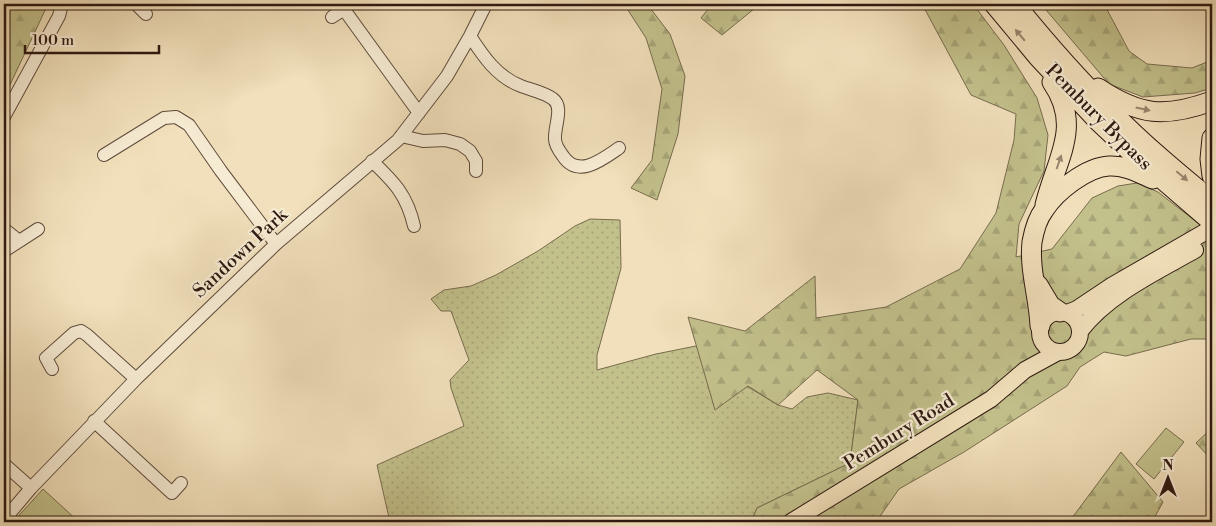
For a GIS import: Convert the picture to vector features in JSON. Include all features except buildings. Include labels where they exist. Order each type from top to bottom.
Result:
[{"type":"highway","name":"Pembury Bypass","points":[[994,4],[1038,57],[1098,121],[1170,187],[1210,233]]},
{"type":"highway","name":"Pembury Bypass","points":[[1015,4],[1050,47],[1112,112],[1143,142],[1212,201]]},
{"type":"highway","points":[[1038,57],[1058,91],[1063,103],[1067,125],[1064,146],[1044,209],[1036,225],[1032,242],[1031,253],[1041,332]]},
{"type":"highway","points":[[1070,69],[1109,95],[1134,108],[1169,112],[1183,110],[1212,101]]},
{"type":"highway","points":[[1212,138],[1210,159],[1212,176]]},
{"type":"highway","points":[[1044,209],[1055,196],[1073,181],[1084,174],[1110,166],[1136,171],[1170,187]]},
{"type":"highway","points":[[1034,278],[1050,305],[1063,313]]},
{"type":"main road","points":[[1063,313],[1076,320],[1080,331],[1079,338],[1076,344],[1065,351],[1052,351],[1047,348],[1041,332],[1043,320],[1048,316],[1053,313],[1063,313],[1089,302],[1113,285],[1210,233]]},
{"type":"main road","points":[[1080,331],[1100,308],[1210,233]]},
{"type":"main road","name":"Pembury Road","points":[[1025,370],[1041,332]]},
{"type":"main road","name":"Pembury Road","points":[[792,522],[991,399],[1025,370],[1058,352]]},
{"type":"street","points":[[4,117],[59,16],[62,4]]},
{"type":"street","points":[[136,4],[146,14]]},
{"type":"street","name":"Sandown Park","points":[[4,520],[94,421],[136,379],[276,244],[398,140],[447,76],[486,4]]},
{"type":"street","points":[[332,17],[342,6],[419,113]]},
{"type":"street","points":[[470,36],[482,53],[506,79],[540,92],[554,100],[558,108],[555,140],[562,155],[569,164],[582,167],[597,156],[619,148]]},
{"type":"street","points":[[104,155],[164,118],[176,117],[189,125],[276,244]]},
{"type":"street","points":[[401,136],[423,142],[445,140],[460,144],[470,151],[476,161],[476,170]]},
{"type":"street","points":[[372,161],[400,190],[411,212],[414,226]]},
{"type":"street","points":[[4,229],[20,241]]},
{"type":"street","points":[[4,251],[38,229]]},
{"type":"street","points":[[44,360],[74,333],[81,332],[87,335],[136,379]]},
{"type":"street","points":[[94,421],[172,493]]},
{"type":"street","points":[[4,464],[32,488]]},
{"type":"green space","points":[[4,4],[48,4],[4,97]]},
{"type":"green space","points":[[624,4],[647,4],[670,34],[685,76],[678,134],[657,200],[631,188],[652,160],[662,89],[646,38]]},
{"type":"green space","points":[[712,4],[760,4],[722,35],[701,18]]},
{"type":"green space","points":[[922,4],[973,4],[1004,45],[1037,98],[1048,135],[1044,171],[1019,224],[1016,257],[1052,249],[1092,198],[1118,186],[1137,183],[1158,192],[1212,234],[1212,339],[1191,339],[1126,356],[1104,352],[1080,367],[1067,386],[964,452],[899,489],[876,522],[751,522],[757,508],[850,463],[858,400],[817,370],[778,405],[748,386],[715,410],[688,317],[745,331],[815,276],[816,318],[886,307],[960,269],[996,213],[1014,140],[1016,114],[971,95]]},
{"type":"green space","points":[[1041,4],[1104,4],[1129,51],[1147,64],[1192,68],[1212,60],[1212,88],[1195,93],[1143,97],[1109,84]]},
{"type":"green space","points":[[590,219],[620,220],[621,268],[597,355],[597,370],[656,354],[696,346],[710,364],[778,405],[792,409],[807,397],[828,393],[858,400],[850,463],[757,508],[751,522],[390,522],[377,465],[464,426],[450,380],[469,360],[451,311],[441,311],[431,299],[444,290],[471,286],[496,275],[538,251],[575,226]]},
{"type":"green space","points":[[1166,428],[1184,442],[1154,479],[1136,464]]},
{"type":"green space","points":[[1212,428],[1212,460],[1196,443]]},
{"type":"green space","points":[[1121,452],[1163,502],[1152,522],[1069,522]]},
{"type":"green space","points":[[43,489],[79,522],[13,522]]}]
